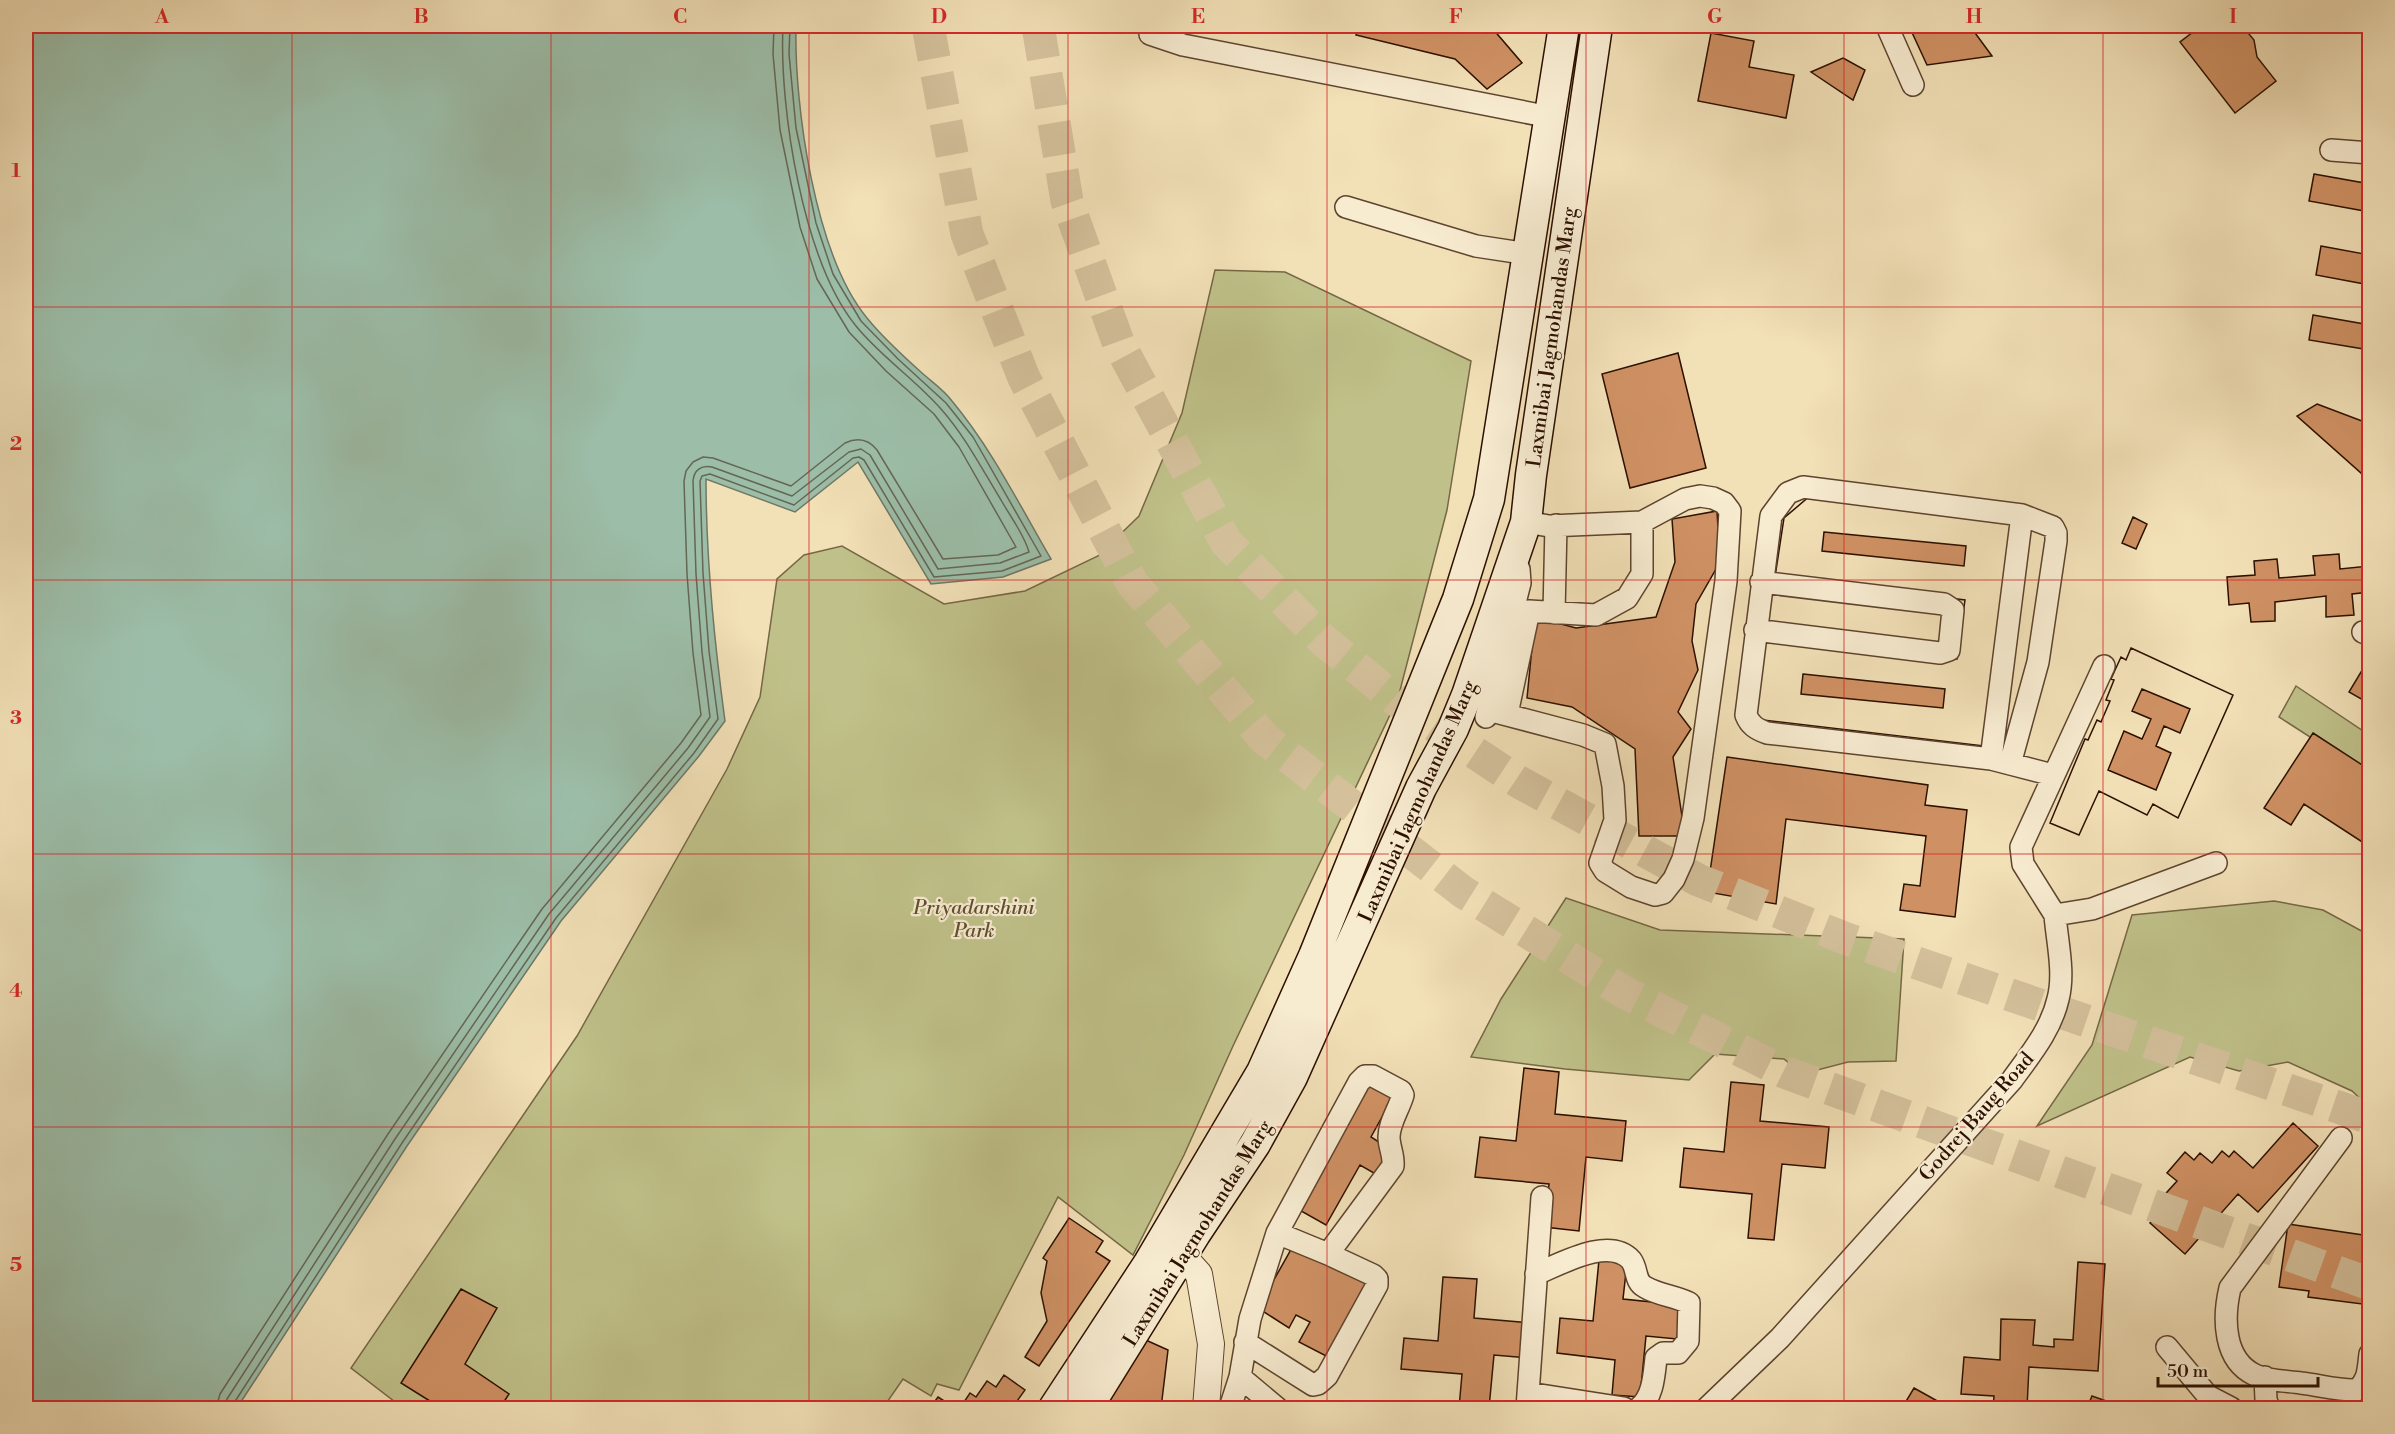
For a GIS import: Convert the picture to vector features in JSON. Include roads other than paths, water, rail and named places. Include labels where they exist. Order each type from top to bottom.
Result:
[{"type":"main road","name":"Laxmibai Jagmohandas Marg","points":[[1087,1408],[1171,1251],[1262,1072],[1314,956],[1458,599],[1489,499],[1564,26]]},
{"type":"main road","name":"Laxmibai Jagmohandas Marg","points":[[1054,1408],[1171,1251],[1255,1144],[1297,1067],[1421,788],[1453,729],[1467,695],[1522,534],[1587,86],[1598,26]]},
{"type":"main road","points":[[1534,219],[1567,223]]},
{"type":"street","points":[[1150,26],[1150,34],[1183,45],[1550,117]]},
{"type":"street","points":[[1887,26],[1913,85]]},
{"type":"street","points":[[1556,76],[1587,86]]},
{"type":"street","points":[[2331,150],[2370,153]]},
{"type":"street","points":[[1346,207],[1476,246],[1528,254]]},
{"type":"street","points":[[2000,762],[2038,662],[2056,541],[2053,527],[2022,515],[1803,487],[1788,493],[1771,516],[1746,714],[1749,723],[1767,733],[2000,762],[2053,775]]},
{"type":"street","points":[[1700,496],[1724,503],[1730,511],[1726,581],[1693,818],[1683,859],[1674,879],[1663,893],[1655,895],[1631,887],[1605,871],[1600,863],[1615,820],[1613,786],[1605,744],[1583,735],[1494,713],[1520,583],[1522,534],[1556,525],[1642,522],[1685,499],[1700,496]]},
{"type":"street","points":[[2000,762],[2022,515]]},
{"type":"street","points":[[1494,713],[1529,611],[1596,615],[1626,598],[1642,574],[1642,522]]},
{"type":"street","points":[[1554,613],[1556,525]]},
{"type":"street","points":[[1755,630],[1940,653],[1948,650],[1950,644],[1953,610],[1944,604],[1761,582]]},
{"type":"street","points":[[2104,666],[2021,847],[2023,864],[2055,915],[2091,909],[2216,863]]},
{"type":"street","name":"Godrej Baug Road","points":[[1707,1408],[1780,1338],[2012,1080],[2043,1037],[2058,998],[2060,967],[2055,915]]},
{"type":"street","points":[[1205,1406],[1240,1377],[1245,1342],[1276,1233],[1359,1082],[1365,1076],[1373,1076],[1401,1090],[1403,1095],[1389,1131],[1388,1140],[1394,1157],[1392,1166],[1328,1254]]},
{"type":"street","points":[[2341,1138],[2230,1288],[2225,1308],[2230,1347],[2238,1364],[2256,1376],[2345,1399],[2357,1390],[2368,1376],[2370,1354]]},
{"type":"street","points":[[1542,1197],[1528,1401],[1624,1408]]},
{"type":"street","points":[[1245,1342],[1313,1385],[1318,1384],[1327,1376],[1377,1285],[1377,1279],[1373,1275],[1276,1233]]},
{"type":"street","points":[[1536,1274],[1600,1250],[1614,1250],[1628,1257],[1636,1266],[1638,1281],[1644,1287],[1689,1303],[1688,1341],[1678,1353],[1663,1353],[1656,1358],[1646,1403],[1639,1408]]},
{"type":"street","points":[[1171,1251],[1199,1274],[1207,1323],[1198,1344],[1205,1406]]},
{"type":"street","points":[[2167,1347],[2208,1396],[2231,1408]]},
{"type":"street","points":[[1240,1377],[1277,1408]]},
{"type":"street","points":[[2265,1377],[2266,1400],[2269,1408]]},
{"type":"water","points":[[26,26],[796,26],[799,97],[811,178],[821,219],[849,291],[880,333],[945,393],[966,419],[1005,478],[1051,559],[1003,577],[931,584],[858,462],[795,512],[706,479],[711,600],[725,721],[699,756],[561,921],[407,1146],[237,1408],[26,1408]]},
{"type":"tunnel","points":[[928,26],[967,234],[1024,378],[1132,583],[1264,738],[1463,892],[1624,992],[1784,1072],[2370,1284]]},
{"type":"tunnel","points":[[1038,26],[1067,201],[1118,342],[1226,542],[1323,640],[1396,700],[1519,782],[1698,880],[1847,939],[2370,1118]]},
{"type":"park label","name":"Priyadarshini Park","points":[[974,918]]}]
